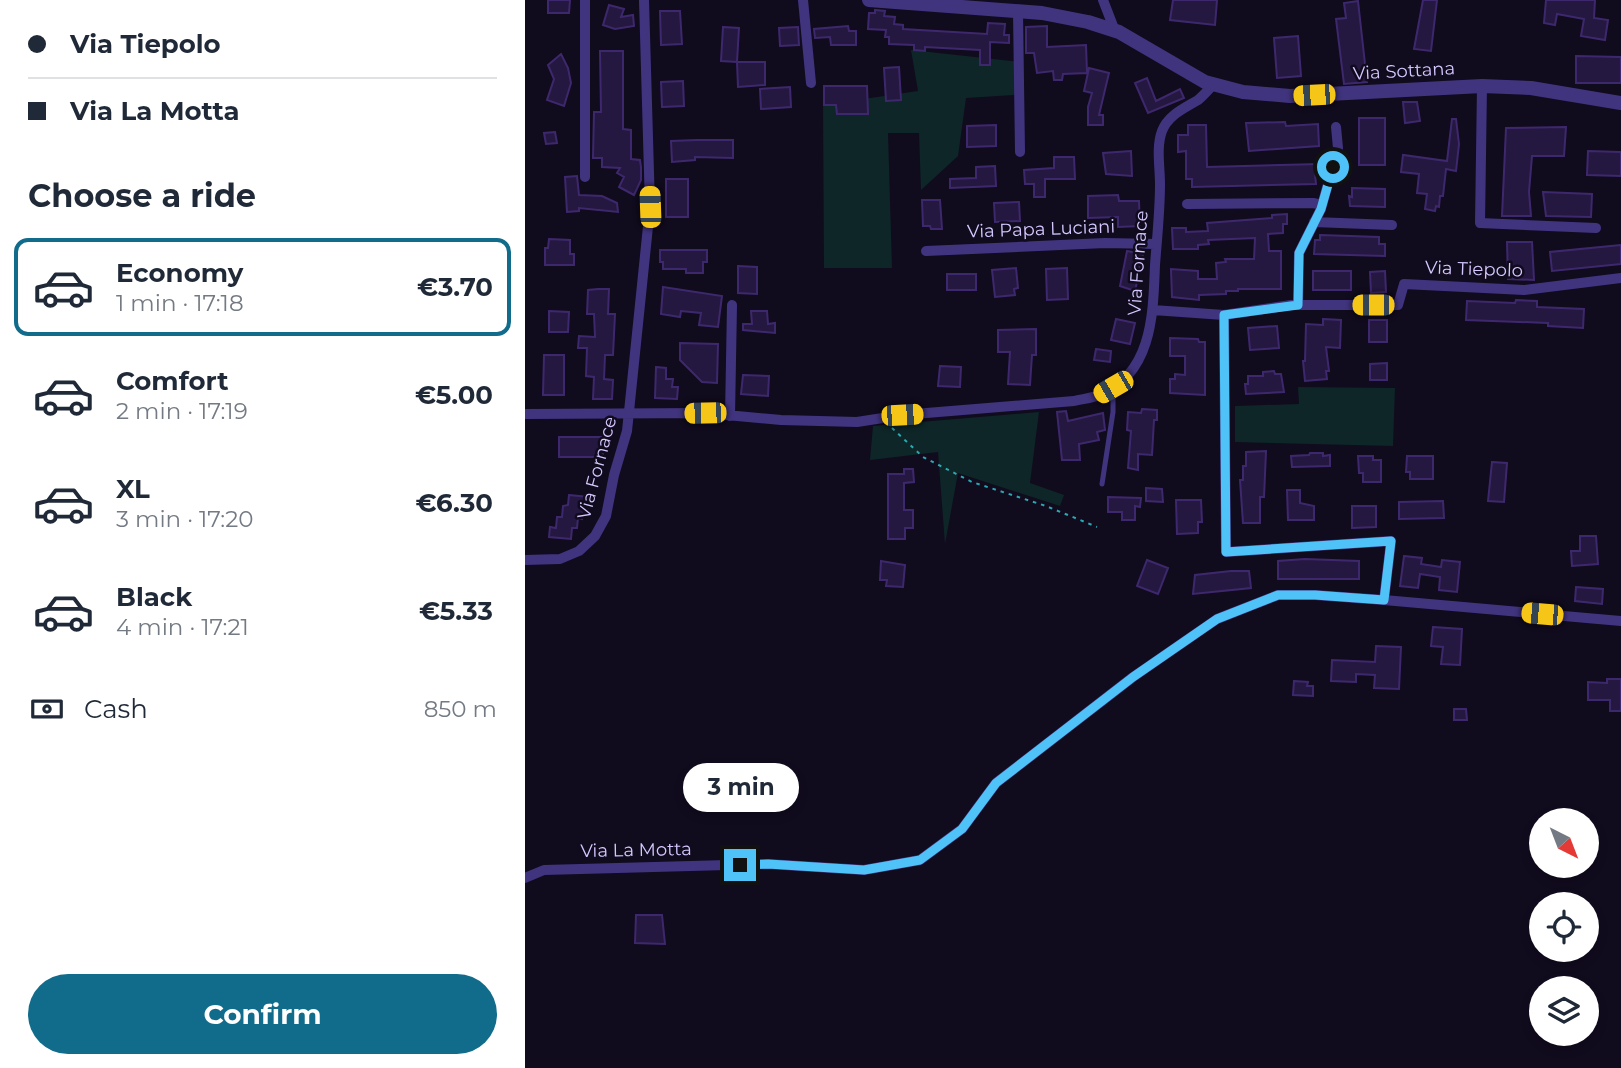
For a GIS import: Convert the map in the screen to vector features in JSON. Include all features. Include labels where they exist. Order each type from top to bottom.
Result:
[{"type":"street","points":[[585,0],[585,177]]},
{"type":"street","points":[[525,414],[629,414],[650,207],[644,0]]},
{"type":"street","points":[[803,0],[811,83]]},
{"type":"street","name":"Via Sottana","points":[[869,0],[1063,16],[1115,31],[1213,85],[1243,92],[1290,96],[1482,86],[1531,88],[1621,103]]},
{"type":"street","points":[[1103,0],[1115,31]]},
{"type":"street","points":[[1018,12],[1020,152]]},
{"type":"street","name":"Via Fornace","points":[[525,560],[560,559],[579,551],[595,536],[610,503],[629,414],[705,413],[781,420],[857,422],[1073,401],[1099,396],[1113,387],[1126,378],[1147,344],[1153,310],[1160,187],[1159,142],[1162,129],[1184,107],[1213,85]]},
{"type":"street","points":[[1482,86],[1481,223],[1596,228]]},
{"type":"street","points":[[1298,305],[1299,253],[1322,205],[1338,148],[1336,127]]},
{"type":"street","points":[[1187,204],[1322,205]]},
{"type":"street","points":[[1314,222],[1392,225]]},
{"type":"street","name":"Via Papa Luciani","points":[[926,251],[1105,243],[1156,244]]},
{"type":"street","name":"Via Tiepolo","points":[[1153,310],[1224,315],[1298,305],[1398,305],[1404,284],[1524,290],[1621,278]]},
{"type":"street","points":[[730,416],[732,305]]},
{"type":"street","points":[[1224,315],[1226,552],[1391,541],[1384,600]]},
{"type":"street","name":"Via La Motta","points":[[525,878],[544,870],[768,864],[864,870],[920,860],[962,829],[996,783],[1133,677],[1217,619],[1278,595],[1384,600],[1621,621]]},
{"type":"lane","points":[[1102,484],[1113,412],[1113,387]]},
{"type":"path","points":[[881,418],[923,457],[960,476],[1097,527]]},
{"type":"green space","points":[[911,50],[1020,62],[1014,95],[966,98],[958,156],[921,190],[919,133],[888,133],[892,268],[824,268],[823,105],[918,91]]},
{"type":"green space","points":[[1298,387],[1395,388],[1393,446],[1235,442],[1235,406],[1299,404]]},
{"type":"green space","points":[[1039,412],[1030,483],[1064,495],[1060,506],[958,473],[945,544],[938,452],[870,460],[873,426]]},
{"type":"building","points":[[548,0],[570,0],[569,13],[548,13]]},
{"type":"building","points":[[1173,0],[1217,0],[1215,25],[1170,20]]},
{"type":"building","points":[[1423,0],[1437,0],[1431,51],[1414,49]]},
{"type":"building","points":[[1546,0],[1595,0],[1594,18],[1608,20],[1605,40],[1581,36],[1584,19],[1557,14],[1555,25],[1544,23]]},
{"type":"building","points":[[1358,1],[1367,82],[1344,84],[1336,19],[1346,18],[1344,3]]},
{"type":"building","points":[[609,5],[624,9],[621,17],[633,15],[634,26],[615,29],[603,25]]},
{"type":"building","points":[[875,10],[885,11],[884,16],[895,17],[894,24],[903,25],[903,29],[987,34],[988,23],[1005,24],[1004,35],[1009,35],[1009,43],[990,42],[990,65],[980,65],[980,50],[925,47],[925,51],[914,50],[914,45],[889,44],[889,37],[885,37],[886,30],[868,29],[869,13],[875,13]]},
{"type":"building","points":[[660,11],[680,11],[682,44],[661,45]]},
{"type":"building","points":[[848,26],[849,31],[856,31],[856,45],[831,45],[830,37],[815,38],[814,29]]},
{"type":"building","points":[[1047,26],[1047,47],[1086,45],[1087,73],[1063,74],[1062,80],[1054,80],[1053,71],[1037,73],[1034,53],[1026,53],[1026,27]]},
{"type":"building","points":[[723,27],[739,28],[737,62],[721,61]]},
{"type":"building","points":[[798,27],[799,45],[780,46],[779,28]]},
{"type":"building","points":[[1298,36],[1301,76],[1277,78],[1274,38]]},
{"type":"building","points":[[600,51],[623,51],[623,129],[631,130],[631,159],[640,160],[641,167],[641,180],[634,195],[619,187],[624,177],[617,173],[620,168],[602,167],[602,158],[593,158],[594,112],[601,112]]},
{"type":"building","points":[[561,54],[571,83],[564,106],[547,100],[554,79],[548,65]]},
{"type":"building","points":[[1576,56],[1621,57],[1621,83],[1576,83]]},
{"type":"building","points":[[737,62],[765,62],[765,85],[738,87]]},
{"type":"building","points":[[899,67],[901,100],[886,101],[884,68]]},
{"type":"building","points":[[1089,68],[1109,73],[1099,115],[1103,115],[1103,125],[1088,125],[1088,107],[1092,93],[1084,91]]},
{"type":"building","points":[[1147,78],[1156,101],[1180,89],[1184,98],[1148,113],[1135,83]]},
{"type":"building","points":[[683,81],[684,106],[662,107],[661,82]]},
{"type":"building","points":[[824,86],[867,86],[868,114],[837,114],[836,105],[824,105]]},
{"type":"building","points":[[790,87],[791,107],[761,109],[760,89]]},
{"type":"building","points":[[1403,102],[1417,102],[1420,121],[1405,123]]},
{"type":"building","points":[[1359,118],[1385,118],[1385,165],[1359,165]]},
{"type":"building","points":[[1452,119],[1456,119],[1459,144],[1456,171],[1446,169],[1439,207],[1436,206],[1435,211],[1425,209],[1427,194],[1417,193],[1419,174],[1401,172],[1403,155],[1447,161]]},
{"type":"building","points":[[1285,122],[1286,126],[1318,124],[1319,146],[1249,151],[1246,123]]},
{"type":"building","points":[[996,125],[996,146],[967,147],[967,126]]},
{"type":"building","points":[[1188,125],[1206,125],[1207,167],[1319,164],[1320,173],[1315,174],[1316,184],[1192,187],[1192,179],[1186,179],[1186,151],[1178,152],[1178,135],[1188,135]]},
{"type":"building","points":[[1566,127],[1564,156],[1532,156],[1529,192],[1531,216],[1502,216],[1506,128]]},
{"type":"building","points":[[555,132],[557,143],[546,144],[544,133]]},
{"type":"building","points":[[733,140],[733,158],[695,157],[695,160],[672,162],[671,141]]},
{"type":"building","points":[[1131,151],[1132,176],[1106,174],[1103,153]]},
{"type":"building","points":[[1588,151],[1621,152],[1621,176],[1587,175]]},
{"type":"building","points":[[1054,157],[1074,157],[1075,179],[1045,179],[1045,197],[1034,197],[1034,184],[1025,184],[1024,170],[1054,168]]},
{"type":"building","points":[[995,166],[996,186],[950,188],[950,179],[976,178],[976,167]]},
{"type":"building","points":[[577,176],[579,195],[602,196],[617,203],[618,212],[579,208],[579,211],[567,212],[565,177]]},
{"type":"building","points":[[666,179],[688,179],[688,217],[666,217]]},
{"type":"building","points":[[1352,188],[1385,189],[1385,207],[1350,206]]},
{"type":"building","points":[[1543,192],[1592,194],[1591,217],[1546,216]]},
{"type":"building","points":[[1118,195],[1119,201],[1139,201],[1140,226],[1118,227],[1118,217],[1088,218],[1088,196]]},
{"type":"building","points":[[922,200],[940,200],[942,229],[923,226]]},
{"type":"building","points":[[1019,202],[1020,221],[995,222],[994,203]]},
{"type":"building","points":[[1287,214],[1283,233],[1268,234],[1269,251],[1281,251],[1281,289],[1238,289],[1226,291],[1226,294],[1199,295],[1199,300],[1172,297],[1171,269],[1198,271],[1198,279],[1217,279],[1216,263],[1226,262],[1225,259],[1254,259],[1255,238],[1208,240],[1209,244],[1198,245],[1198,249],[1173,249],[1172,228],[1186,228],[1186,232],[1208,231],[1207,223],[1272,218],[1272,215]]},
{"type":"building","points":[[1320,235],[1379,237],[1379,244],[1385,244],[1385,256],[1314,254],[1315,240],[1320,240]]},
{"type":"building","points":[[549,239],[570,240],[570,254],[574,254],[574,265],[545,265],[545,248],[548,248]]},
{"type":"building","points":[[1507,242],[1532,242],[1534,280],[1508,279]]},
{"type":"building","points":[[1621,245],[1621,264],[1552,271],[1550,252]]},
{"type":"building","points":[[660,250],[707,250],[703,273],[686,273],[686,269],[663,269]]},
{"type":"building","points":[[1127,251],[1143,254],[1135,291],[1120,286]]},
{"type":"building","points":[[738,266],[757,267],[757,294],[738,293]]},
{"type":"building","points":[[1016,268],[1018,288],[1014,289],[1015,295],[995,297],[992,270]]},
{"type":"building","points":[[1067,268],[1068,299],[1047,300],[1046,269]]},
{"type":"building","points":[[1313,271],[1351,271],[1351,290],[1313,290]]},
{"type":"building","points":[[1385,271],[1386,292],[1371,293],[1370,272]]},
{"type":"building","points":[[947,274],[976,274],[976,290],[947,290]]},
{"type":"building","points":[[663,287],[722,296],[718,327],[699,325],[701,313],[681,311],[680,317],[661,314]]},
{"type":"building","points":[[609,289],[608,314],[615,314],[613,355],[605,355],[604,379],[613,380],[612,399],[593,399],[594,377],[586,376],[587,348],[578,348],[579,336],[595,337],[594,314],[587,314],[588,290]]},
{"type":"building","points":[[1516,300],[1537,301],[1537,307],[1584,309],[1583,328],[1548,326],[1548,323],[1466,320],[1467,301],[1515,303]]},
{"type":"building","points":[[549,311],[569,312],[568,332],[549,332]]},
{"type":"building","points":[[751,311],[767,311],[768,324],[775,323],[775,333],[743,330],[743,324],[752,324]]},
{"type":"building","points":[[1116,319],[1135,323],[1130,344],[1111,340]]},
{"type":"building","points":[[1323,319],[1341,320],[1340,348],[1326,347],[1329,371],[1326,371],[1327,379],[1305,381],[1303,361],[1306,324],[1323,325]]},
{"type":"building","points":[[1369,320],[1387,320],[1387,342],[1369,342]]},
{"type":"building","points":[[1277,326],[1279,348],[1250,350],[1248,328]]},
{"type":"building","points":[[1036,329],[1036,355],[1032,355],[1030,385],[1008,384],[1010,352],[998,352],[998,330]]},
{"type":"building","points":[[1170,338],[1198,339],[1199,342],[1205,342],[1205,395],[1170,393],[1170,379],[1175,379],[1175,374],[1185,375],[1185,356],[1170,356]]},
{"type":"building","points":[[680,343],[718,344],[717,383],[702,382],[680,360]]},
{"type":"building","points":[[1096,349],[1111,351],[1110,362],[1094,360]]},
{"type":"building","points":[[544,355],[564,355],[564,395],[543,395]]},
{"type":"building","points":[[1387,363],[1387,380],[1370,380],[1370,364]]},
{"type":"building","points":[[940,366],[961,367],[960,387],[938,386]]},
{"type":"building","points":[[656,367],[666,368],[666,379],[673,379],[672,387],[678,387],[677,399],[655,398]]},
{"type":"building","points":[[1274,371],[1275,374],[1281,374],[1284,392],[1246,394],[1248,376],[1263,376],[1263,372]]},
{"type":"building","points":[[743,375],[769,376],[768,396],[741,394]]},
{"type":"building","points":[[1142,409],[1157,410],[1157,420],[1154,420],[1152,455],[1138,454],[1138,470],[1128,468],[1131,431],[1127,430],[1128,412],[1141,413]]},
{"type":"building","points":[[1066,411],[1068,421],[1103,413],[1105,430],[1097,432],[1099,440],[1079,444],[1080,460],[1062,460],[1057,412]]},
{"type":"building","points":[[559,437],[603,437],[603,457],[559,457]]},
{"type":"building","points":[[1266,451],[1264,497],[1260,497],[1260,523],[1243,523],[1240,480],[1243,480],[1243,466],[1246,466],[1246,452]]},
{"type":"building","points":[[1310,453],[1330,455],[1330,466],[1292,467],[1291,456]]},
{"type":"building","points":[[1358,456],[1373,456],[1373,460],[1381,460],[1381,482],[1363,482],[1363,473],[1359,473]]},
{"type":"building","points":[[1407,456],[1433,456],[1433,479],[1410,479],[1410,472],[1406,472]]},
{"type":"building","points":[[1492,462],[1507,463],[1504,502],[1488,501]]},
{"type":"building","points":[[904,469],[913,469],[914,482],[904,483],[904,510],[913,510],[913,528],[905,528],[905,539],[888,539],[888,474],[904,474]]},
{"type":"building","points":[[1146,488],[1162,489],[1163,502],[1146,501]]},
{"type":"building","points":[[1287,490],[1300,490],[1300,503],[1314,506],[1314,520],[1288,520]]},
{"type":"building","points":[[569,495],[589,497],[588,508],[583,507],[582,519],[578,518],[577,528],[572,528],[571,539],[549,537],[550,527],[556,528],[557,517],[562,517],[563,506],[568,505]]},
{"type":"building","points":[[1108,497],[1141,498],[1140,507],[1135,506],[1135,520],[1122,520],[1122,512],[1108,512]]},
{"type":"building","points":[[1176,500],[1201,500],[1202,522],[1198,522],[1198,533],[1177,534]]},
{"type":"building","points":[[1443,501],[1444,518],[1399,519],[1399,502]]},
{"type":"building","points":[[1352,506],[1376,506],[1376,527],[1352,528]]},
{"type":"building","points":[[1580,536],[1596,536],[1598,564],[1572,566],[1571,551],[1580,551]]},
{"type":"building","points":[[1404,556],[1422,558],[1421,564],[1441,567],[1442,560],[1460,562],[1457,592],[1439,590],[1440,577],[1420,574],[1418,588],[1400,586]]},
{"type":"building","points":[[1147,560],[1168,568],[1158,594],[1137,586]]},
{"type":"building","points":[[881,561],[905,565],[903,587],[886,586],[887,580],[880,580]]},
{"type":"building","points":[[1278,561],[1359,561],[1359,579],[1278,579]]},
{"type":"building","points":[[1249,571],[1251,588],[1193,594],[1195,575]]},
{"type":"building","points":[[1576,587],[1603,589],[1602,604],[1575,601]]},
{"type":"building","points":[[1433,627],[1462,629],[1460,665],[1441,664],[1443,647],[1431,646]]},
{"type":"building","points":[[1376,646],[1401,647],[1399,689],[1374,688],[1375,675],[1356,674],[1356,682],[1331,681],[1332,660],[1375,662]]},
{"type":"building","points":[[1607,679],[1621,679],[1621,711],[1610,711],[1610,700],[1588,700],[1588,682],[1607,683]]},
{"type":"building","points":[[1294,681],[1308,682],[1307,686],[1313,686],[1313,696],[1293,695]]},
{"type":"building","points":[[1454,709],[1466,709],[1467,720],[1454,720]]},
{"type":"building","points":[[636,915],[662,915],[665,944],[635,943]]},
{"type":"route","points":[[740,865],[768,864],[864,870],[920,860],[962,829],[996,783],[1133,677],[1217,619],[1278,595],[1384,600],[1391,541],[1226,552],[1224,315],[1298,305],[1299,253],[1321,209],[1333,167]]}]
